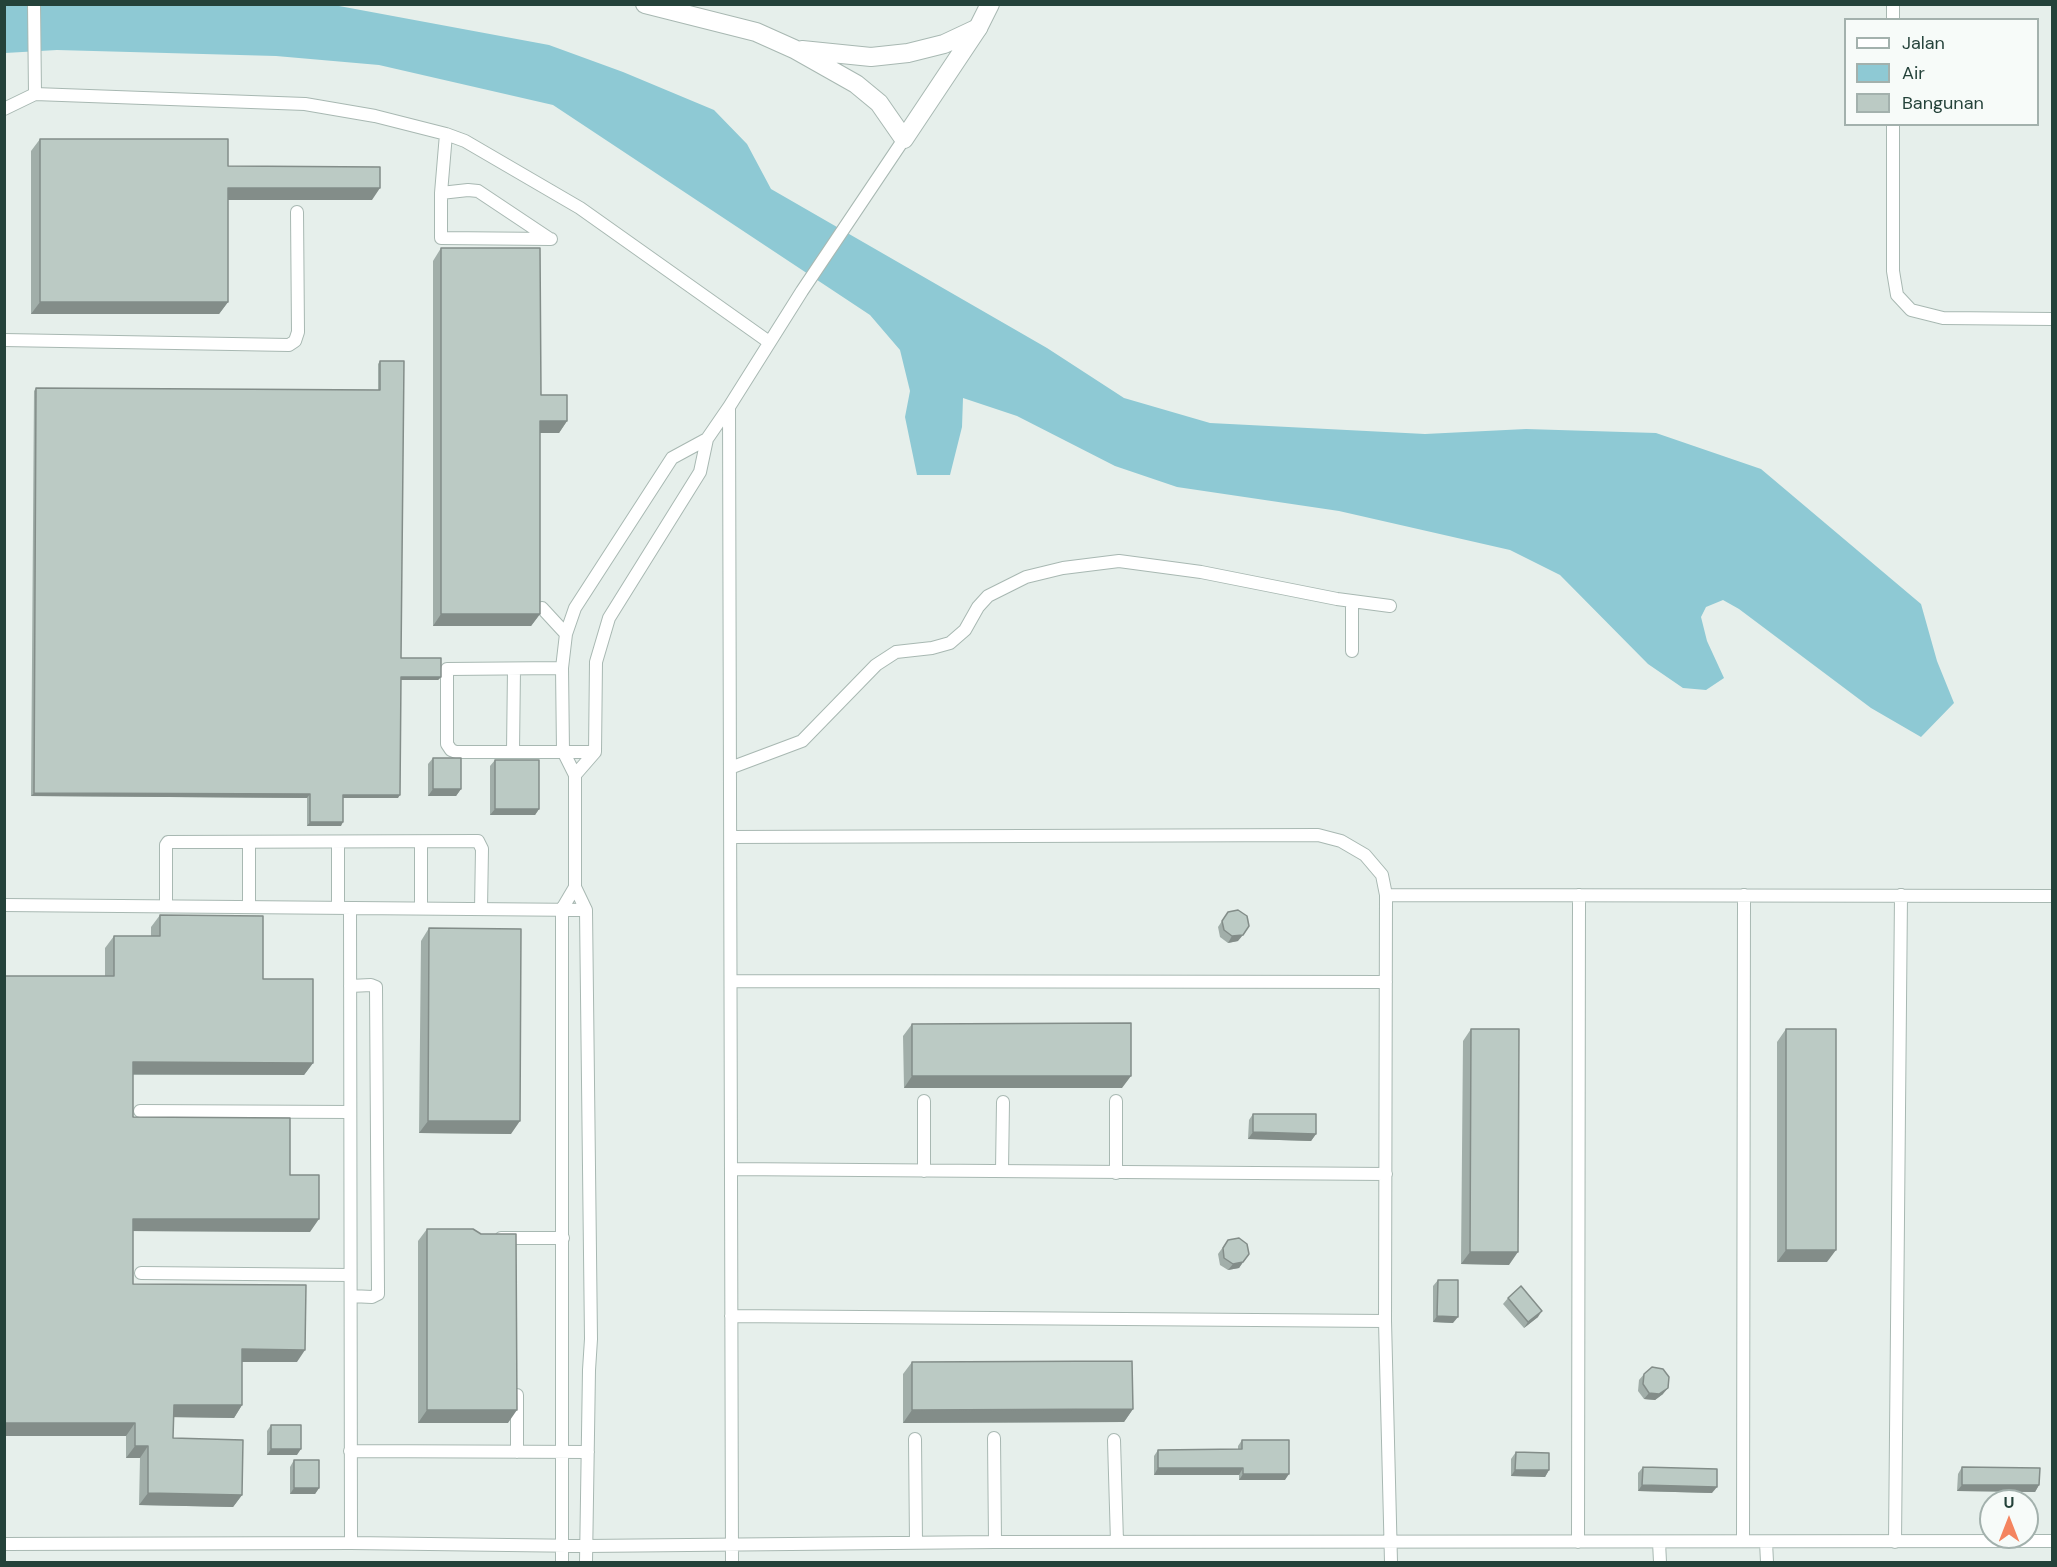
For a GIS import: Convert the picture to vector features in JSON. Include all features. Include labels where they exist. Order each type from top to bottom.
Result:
[{"type":"street","points":[[645,4],[756,32],[794,49],[856,84],[879,103],[904,139],[978,28],[990,4]]},
{"type":"street","points":[[794,49],[871,57],[908,54],[944,44],[978,28]]},
{"type":"lane","points":[[34,4],[35,94]]},
{"type":"lane","points":[[4,109],[35,94],[305,104],[375,116],[446,134],[465,141],[580,208],[769,342]]},
{"type":"lane","points":[[1893,126],[1893,271],[1897,295],[1911,310],[1943,318],[2052,319]]},
{"type":"lane","points":[[441,193],[478,191],[551,239],[441,238],[441,193],[446,134]]},
{"type":"lane","points":[[575,775],[595,752],[596,662],[609,618],[700,472],[707,439],[801,291],[904,139]]},
{"type":"lane","points":[[4,340],[289,345],[295,341],[298,332],[297,212]]},
{"type":"lane","points":[[729,407],[732,1563]]},
{"type":"lane","points":[[586,1563],[591,1339],[586,910],[575,887],[575,775],[563,751],[562,668],[566,634],[575,608],[672,458],[707,439]]},
{"type":"lane","points":[[730,768],[802,741],[876,665],[896,652],[932,648],[950,643],[965,630],[978,607],[988,596],[1026,577],[1063,568],[1119,561],[1201,572],[1352,601],[1390,606]]},
{"type":"lane","points":[[1352,601],[1352,651]]},
{"type":"lane","points":[[542,608],[566,634]]},
{"type":"lane","points":[[562,668],[447,669],[447,744],[451,750],[456,752],[595,752]]},
{"type":"lane","points":[[513,751],[514,669]]},
{"type":"lane","points":[[731,837],[1318,835],[1341,841],[1365,855],[1382,875],[1386,895],[1385,1321],[1391,1563]]},
{"type":"lane","points":[[166,906],[166,845],[168,843],[478,841],[481,843],[481,909]]},
{"type":"lane","points":[[421,842],[421,908]]},
{"type":"lane","points":[[249,843],[249,907]]},
{"type":"lane","points":[[338,843],[350,986],[351,1544]]},
{"type":"lane","points":[[562,1563],[564,1369],[562,909],[575,887]]},
{"type":"lane","points":[[1386,895],[2052,896]]},
{"type":"lane","points":[[1578,1542],[1579,895]]},
{"type":"lane","points":[[1743,1540],[1744,895]]},
{"type":"lane","points":[[1895,1542],[1901,895]]},
{"type":"lane","points":[[4,905],[586,910]]},
{"type":"lane","points":[[732,981],[1386,982]]},
{"type":"lane","points":[[350,986],[371,985],[376,987],[378,1290],[378,1293],[372,1297],[351,1296]]},
{"type":"lane","points":[[924,1101],[924,1171]]},
{"type":"lane","points":[[1116,1101],[1116,1173]]},
{"type":"lane","points":[[1002,1170],[1003,1102]]},
{"type":"lane","points":[[140,1111],[350,1112]]},
{"type":"lane","points":[[731,1169],[1386,1174]]},
{"type":"lane","points":[[494,1238],[516,1244],[563,1238]]},
{"type":"lane","points":[[141,1273],[350,1275]]},
{"type":"lane","points":[[731,1316],[1385,1321]]},
{"type":"lane","points":[[517,1381],[517,1452]]},
{"type":"lane","points":[[994,1438],[995,1542]]},
{"type":"lane","points":[[915,1439],[916,1543]]},
{"type":"lane","points":[[1114,1440],[1117,1542]]},
{"type":"lane","points":[[350,1451],[588,1452]]},
{"type":"lane","points":[[4,1544],[586,1546],[995,1542],[2052,1541]]},
{"type":"lane","points":[[1659,1542],[1660,1563]]},
{"type":"lane","points":[[1766,1542],[1767,1563]]},
{"type":"water","points":[[5,4],[339,6],[549,45],[623,72],[714,110],[747,144],[771,189],[1047,348],[1124,398],[1210,423],[1425,434],[1526,429],[1656,433],[1761,469],[1921,604],[1937,661],[1954,703],[1921,737],[1871,708],[1739,609],[1723,600],[1706,607],[1701,617],[1707,641],[1724,678],[1706,690],[1683,688],[1648,664],[1560,575],[1510,550],[1339,511],[1177,487],[1115,466],[1017,416],[963,398],[962,427],[950,475],[917,475],[905,417],[910,391],[900,350],[870,315],[553,105],[379,65],[276,56],[57,50],[5,53]]},
{"type":"building","points":[[40,139],[228,139],[228,166],[380,167],[380,188],[228,188],[228,302],[40,302]]},
{"type":"building","points":[[441,248],[540,248],[541,395],[567,395],[567,421],[540,421],[540,614],[441,614]]},
{"type":"building","points":[[380,361],[404,361],[401,658],[441,658],[441,677],[401,677],[400,795],[343,795],[343,822],[310,822],[310,794],[34,793],[36,388],[380,390]]},
{"type":"building","points":[[433,758],[461,758],[461,789],[433,789]]},
{"type":"building","points":[[495,760],[539,760],[539,809],[495,809]]},
{"type":"building","points":[[1238,910],[1247,916],[1249,926],[1243,935],[1232,936],[1224,930],[1222,921],[1228,912]]},
{"type":"building","points":[[160,915],[263,916],[263,979],[313,979],[313,1063],[133,1062],[133,1117],[290,1118],[290,1175],[319,1175],[319,1219],[133,1219],[133,1284],[306,1285],[305,1350],[242,1349],[242,1405],[174,1405],[173,1438],[243,1440],[242,1495],[148,1493],[148,1446],[135,1446],[135,1423],[4,1423],[4,976],[114,976],[114,936],[160,936]]},
{"type":"building","points":[[429,928],[521,929],[520,1121],[428,1121]]},
{"type":"building","points":[[1131,1023],[1131,1076],[912,1076],[912,1024]]},
{"type":"building","points":[[1471,1029],[1519,1029],[1518,1252],[1470,1252]]},
{"type":"building","points":[[1786,1029],[1836,1029],[1836,1250],[1786,1250]]},
{"type":"building","points":[[1253,1114],[1316,1114],[1316,1134],[1253,1132]]},
{"type":"building","points":[[427,1229],[473,1229],[481,1234],[516,1234],[517,1410],[427,1410]]},
{"type":"building","points":[[1239,1238],[1247,1244],[1249,1254],[1243,1262],[1233,1264],[1224,1258],[1223,1248],[1228,1240]]},
{"type":"building","points":[[1438,1280],[1458,1280],[1458,1317],[1437,1316]]},
{"type":"building","points":[[1521,1286],[1542,1311],[1528,1322],[1508,1298]]},
{"type":"building","points":[[1132,1361],[1133,1409],[912,1410],[912,1362]]},
{"type":"building","points":[[1652,1367],[1663,1369],[1669,1377],[1668,1388],[1659,1394],[1649,1393],[1643,1384],[1644,1374]]},
{"type":"building","points":[[271,1425],[301,1425],[301,1449],[271,1449]]},
{"type":"building","points":[[1242,1440],[1289,1440],[1289,1474],[1243,1474],[1243,1468],[1158,1468],[1158,1450],[1242,1449]]},
{"type":"building","points":[[1516,1452],[1549,1453],[1549,1470],[1515,1470]]},
{"type":"building","points":[[294,1460],[319,1460],[319,1488],[294,1488]]},
{"type":"building","points":[[1643,1467],[1717,1469],[1717,1487],[1642,1485]]},
{"type":"building","points":[[1962,1467],[2040,1468],[2039,1485],[1962,1485]]}]
